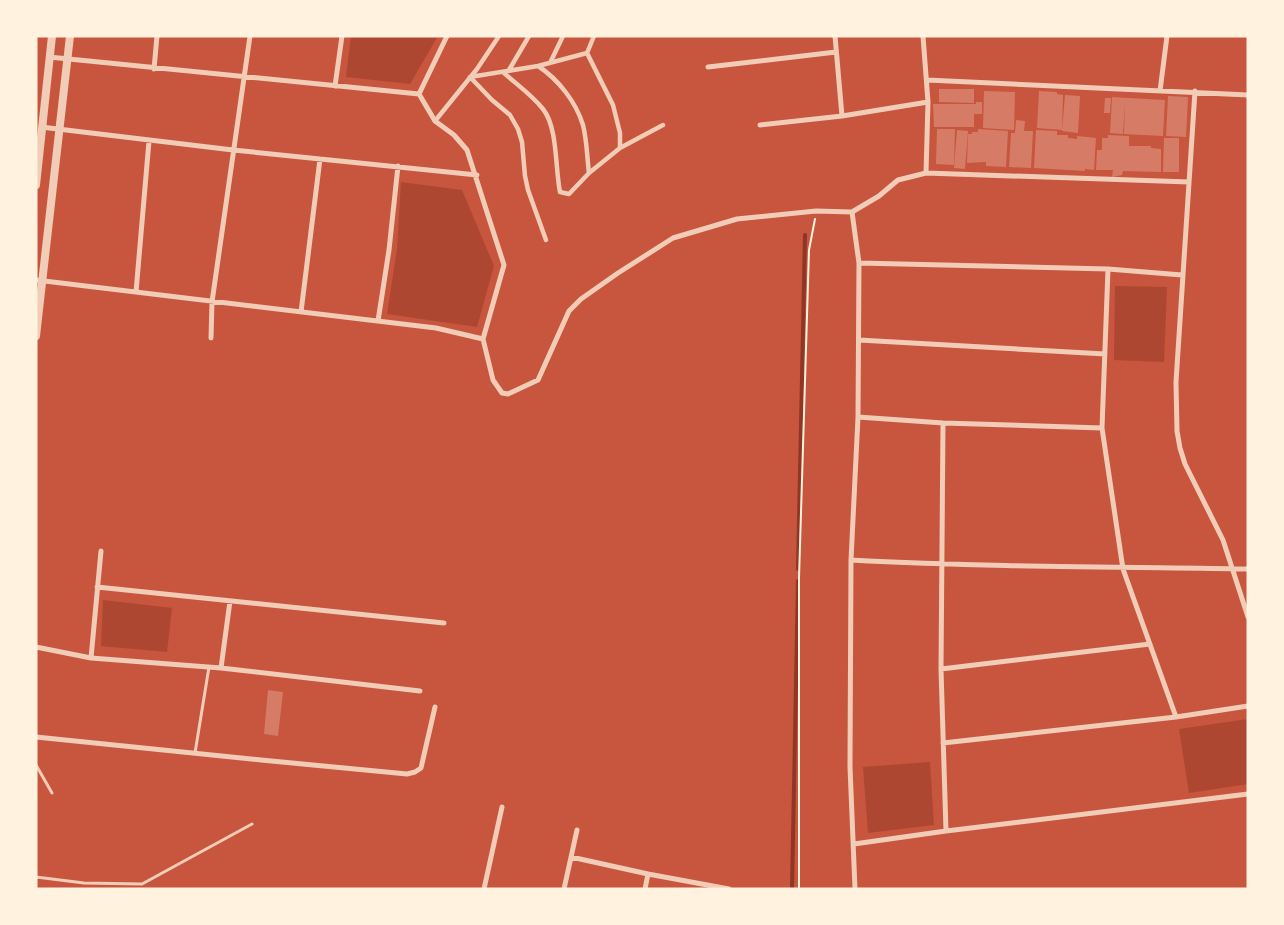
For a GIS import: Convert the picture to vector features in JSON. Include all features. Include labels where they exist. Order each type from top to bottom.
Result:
[{"type":"street","points":[[36,185],[52,36]]},
{"type":"street","points":[[36,336],[40,281],[70,36]]},
{"type":"street","points":[[154,69],[157,36]]},
{"type":"street","points":[[211,338],[212,302],[250,36]]},
{"type":"street","points":[[335,86],[342,36]]},
{"type":"street","points":[[419,94],[447,36]]},
{"type":"street","points":[[435,121],[470,78],[499,36]]},
{"type":"street","points":[[509,70],[529,36]]},
{"type":"street","points":[[550,63],[563,36]]},
{"type":"street","points":[[594,36],[587,53],[613,105],[620,133],[620,148]]},
{"type":"street","points":[[835,36],[842,116]]},
{"type":"street","points":[[923,36],[928,102],[926,173]]},
{"type":"street","points":[[1160,91],[1167,36]]},
{"type":"street","points":[[708,67],[836,52]]},
{"type":"street","points":[[470,78],[538,66],[587,53]]},
{"type":"street","points":[[49,57],[419,94]]},
{"type":"street","points":[[538,66],[553,76],[579,116],[584,131],[589,173]]},
{"type":"street","points":[[503,72],[543,109],[548,117],[554,144],[560,192],[569,194],[589,173],[620,148],[663,125]]},
{"type":"street","points":[[470,78],[510,115],[518,129],[522,142],[528,190],[546,240]]},
{"type":"street","points":[[927,80],[1248,95]]},
{"type":"street","points":[[1195,92],[1176,382],[1177,431],[1185,464],[1223,540],[1248,618]]},
{"type":"street","points":[[419,94],[435,121],[454,135],[467,150],[504,265],[483,338],[493,380],[502,393],[508,394],[538,380],[569,311],[581,299],[618,272],[672,238],[737,219],[816,211],[852,212],[879,196],[898,180],[926,173],[1188,182]]},
{"type":"street","points":[[760,125],[842,116],[928,102]]},
{"type":"street","points":[[41,126],[149,141],[398,166],[476,176]]},
{"type":"street","points":[[136,292],[149,141]]},
{"type":"street","points":[[301,312],[320,159]]},
{"type":"street","points":[[378,321],[389,250],[398,166]]},
{"type":"street","points":[[852,212],[859,262],[858,417],[852,560],[850,767],[855,889]]},
{"type":"street","points":[[859,262],[1108,269],[1182,275]]},
{"type":"street","points":[[1108,269],[1102,428],[1122,569],[1176,717]]},
{"type":"street","points":[[40,281],[436,328],[483,338]]},
{"type":"street","points":[[859,340],[1105,354]]},
{"type":"street","points":[[858,417],[942,423],[1102,428]]},
{"type":"street","points":[[942,423],[942,669],[946,831]]},
{"type":"street","points":[[91,658],[101,551]]},
{"type":"street","points":[[852,560],[942,565],[1122,569],[1248,569]]},
{"type":"street","points":[[97,587],[444,623]]},
{"type":"street","points":[[221,668],[230,600]]},
{"type":"street","points":[[942,669],[1150,644]]},
{"type":"street","points":[[36,647],[91,658],[221,668],[420,691]]},
{"type":"street","points":[[943,743],[1176,717],[1248,706]]},
{"type":"street","points":[[36,737],[407,774],[421,768],[435,707]]},
{"type":"street","points":[[854,844],[1248,794]]},
{"type":"street","points":[[484,889],[502,807]]},
{"type":"street","points":[[564,889],[577,830]]},
{"type":"street","points":[[571,857],[729,889]]},
{"type":"street","points":[[645,889],[648,874]]},
{"type":"lane","points":[[195,753],[209,667]]},
{"type":"lane","points":[[36,765],[52,793]]},
{"type":"lane","points":[[36,877],[84,884],[142,884],[252,824]]},
{"type":"path","points":[[798,889],[802,469],[809,250],[816,211]]},
{"type":"shaded area","points":[[351,36],[438,36],[410,84],[346,77]]},
{"type":"shaded area","points":[[401,182],[462,190],[494,266],[477,327],[387,314],[397,249]]},
{"type":"shaded area","points":[[1115,286],[1167,287],[1164,362],[1114,360]]},
{"type":"shaded area","points":[[103,600],[172,608],[167,652],[101,646]]},
{"type":"shaded area","points":[[1248,719],[1248,784],[1189,793],[1179,729]]},
{"type":"shaded area","points":[[930,762],[934,825],[868,833],[863,767]]},
{"type":"building","points":[[939,89],[974,89],[974,103],[939,102]]},
{"type":"building","points":[[984,91],[1015,92],[1014,130],[983,128]]},
{"type":"building","points":[[1039,91],[1057,92],[1057,94],[1063,95],[1062,130],[1037,128]]},
{"type":"building","points":[[1065,95],[1080,96],[1078,133],[1062,131]]},
{"type":"building","points":[[1168,96],[1188,97],[1186,137],[1166,136]]},
{"type":"building","points":[[1112,97],[1165,100],[1163,136],[1124,134],[1125,102],[1123,134],[1110,133]]},
{"type":"building","points":[[1105,98],[1111,98],[1110,113],[1104,113]]},
{"type":"building","points":[[976,102],[982,102],[982,114],[974,114],[974,127],[934,127],[933,104],[976,104]]},
{"type":"building","points":[[1016,120],[1025,121],[1024,131],[1033,131],[1031,168],[1009,167],[1011,133],[1015,133]]},
{"type":"building","points":[[937,129],[955,129],[954,165],[936,164]]},
{"type":"building","points":[[978,129],[1008,131],[1006,167],[986,166],[986,162],[967,163],[968,134],[978,132]]},
{"type":"building","points":[[957,130],[968,131],[965,169],[954,168]]},
{"type":"building","points":[[1036,130],[1057,131],[1057,135],[1068,135],[1068,138],[1077,139],[1077,136],[1096,138],[1094,170],[1034,168]]},
{"type":"building","points":[[1108,135],[1129,136],[1129,146],[1151,146],[1151,148],[1161,149],[1161,172],[1123,171],[1122,175],[1112,177],[1113,170],[1096,170],[1097,150],[1102,150],[1102,138],[1108,138]]},
{"type":"building","points":[[1164,138],[1179,138],[1179,172],[1163,172]]},
{"type":"building","points":[[268,690],[283,692],[278,736],[264,734]]},
{"type":"waterway","points":[[798,569],[805,235]]},
{"type":"waterway","points":[[792,889],[798,581]]}]
